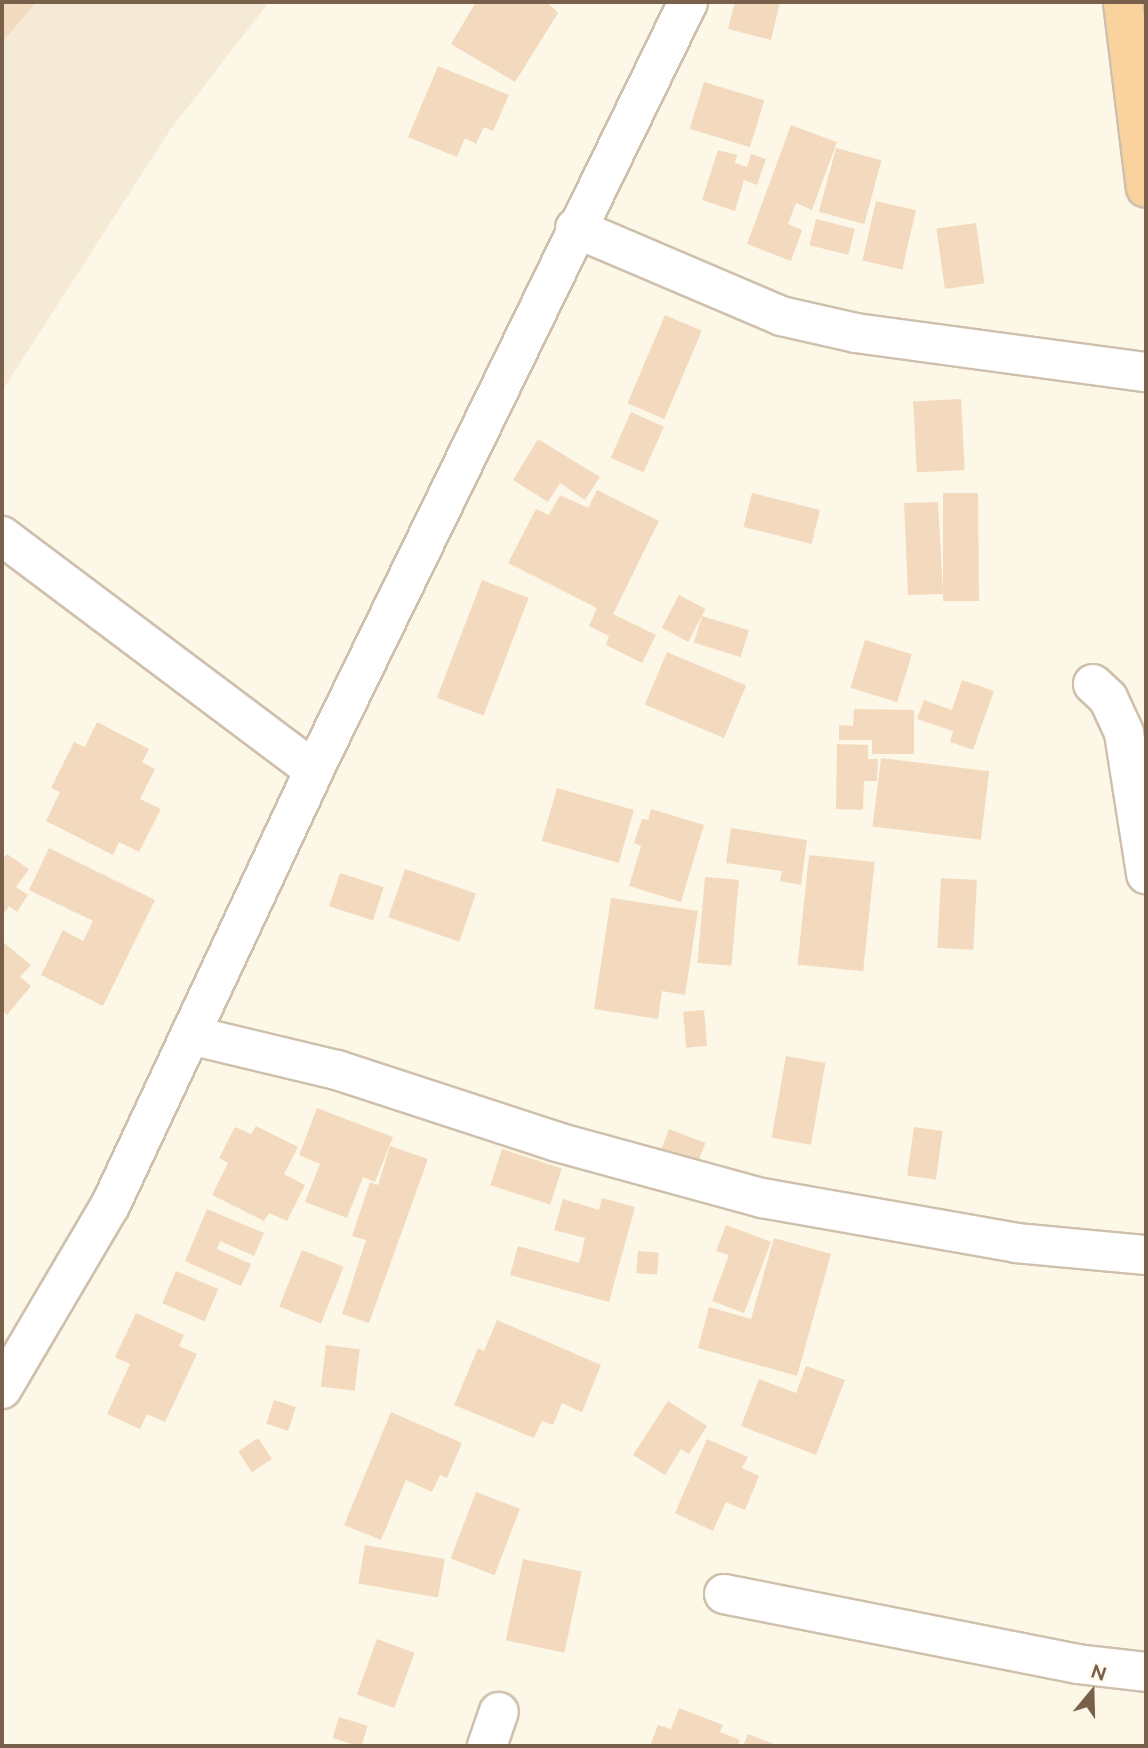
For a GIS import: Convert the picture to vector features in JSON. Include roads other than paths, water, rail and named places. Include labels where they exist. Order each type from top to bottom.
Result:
[{"type":"highway","points":[[1123,2],[1146,188]]},
{"type":"street","points":[[2,1389],[110,1206],[314,770],[575,228],[688,2]]},
{"type":"street","points":[[575,228],[781,316],[856,333],[1146,372]]},
{"type":"street","points":[[2,536],[314,770]]},
{"type":"street","points":[[1093,684],[1108,698],[1124,733],[1146,874]]},
{"type":"street","points":[[190,1035],[337,1070],[557,1142],[762,1198],[1016,1243],[1146,1255]]},
{"type":"street","points":[[724,1594],[1077,1664],[1146,1672]]}]
